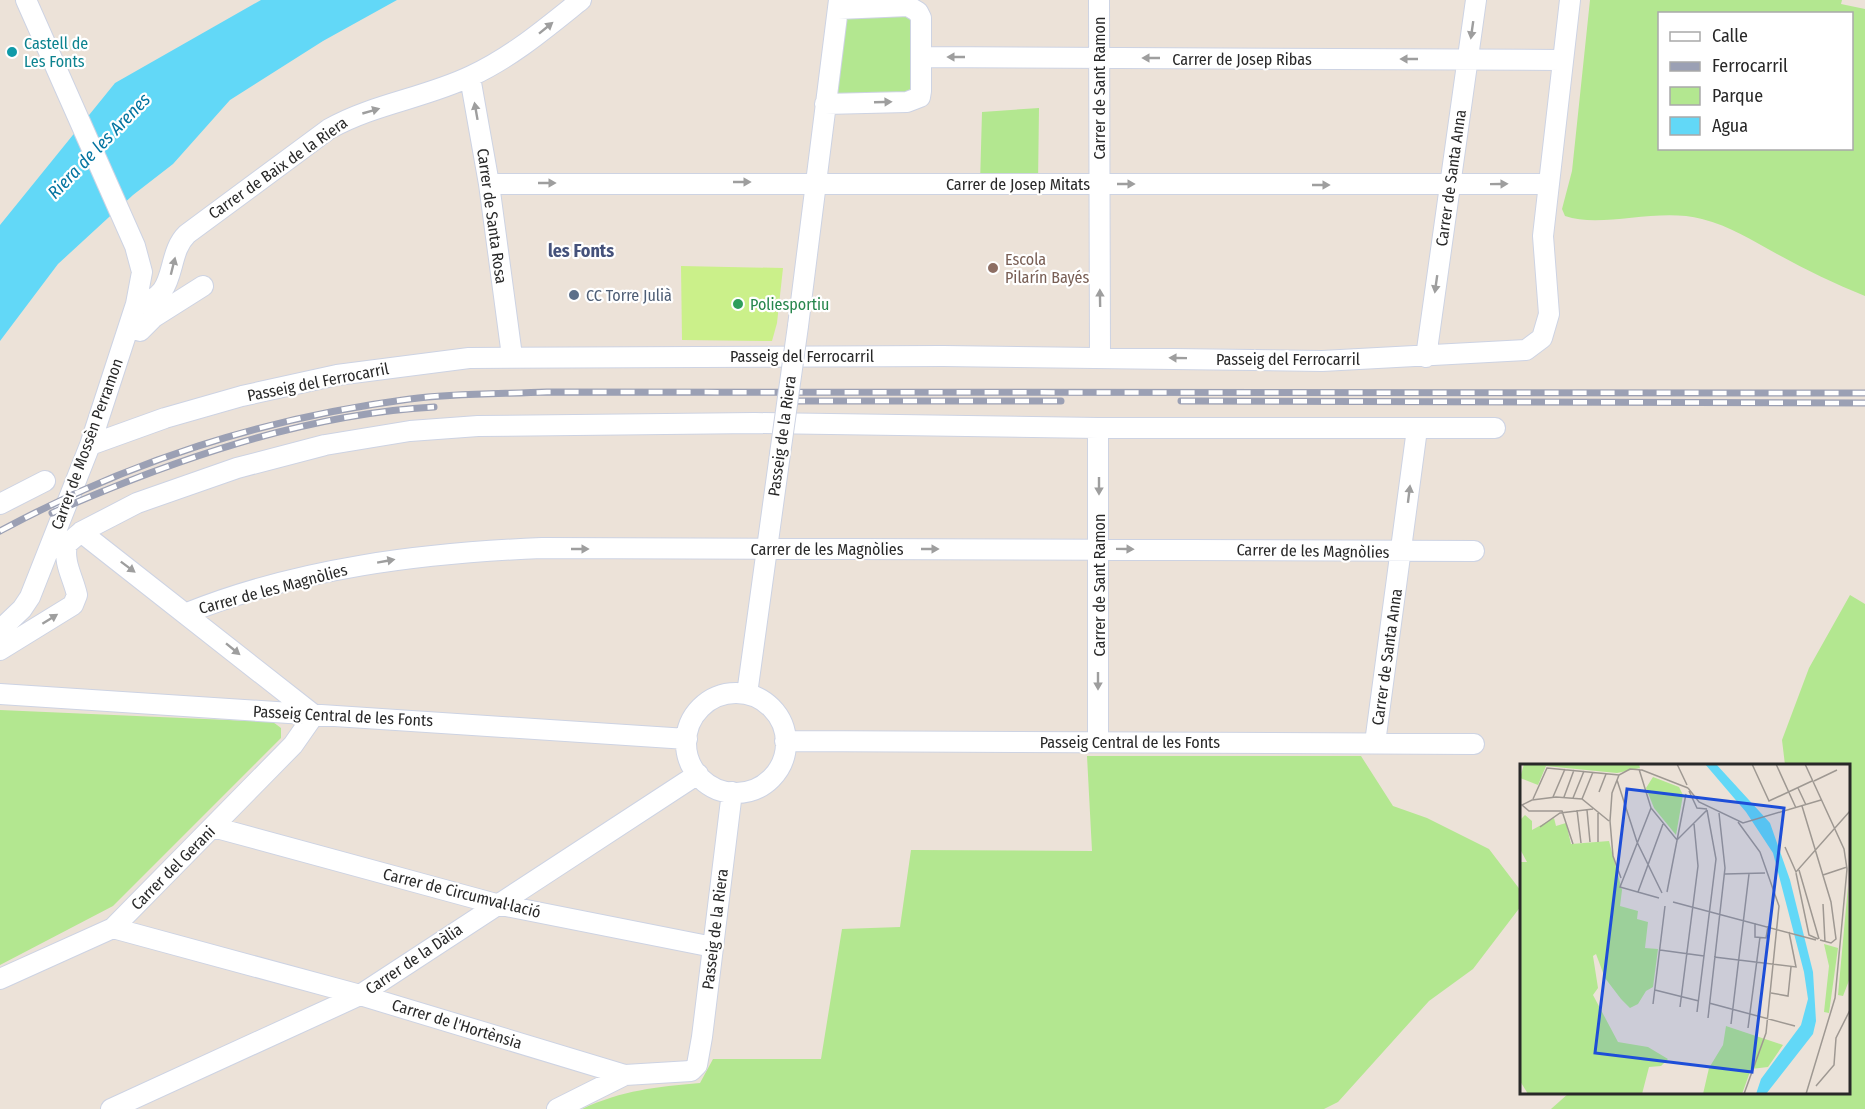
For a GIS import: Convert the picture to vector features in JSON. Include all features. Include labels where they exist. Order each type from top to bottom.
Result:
[{"type":"street","name":"Carrer de Mossèn Perramon","points":[[0,630],[22,609],[30,597],[90,445],[136,304],[142,272],[135,246],[26,0]]},
{"type":"street","name":"Carrer de Baix de la Riera","points":[[136,304],[154,299],[163,290],[172,273],[180,244],[188,234],[329,129],[351,117],[408,101],[470,77],[515,51],[580,0]]},
{"type":"street","name":"Carrer de Sant Ramon","points":[[1099,0],[1100,357]]},
{"type":"street","name":"Carrer de Santa Anna","points":[[1426,357],[1476,0]]},
{"type":"street","points":[[1548,184],[1570,0]]},
{"type":"street","points":[[825,104],[915,100],[921,91],[921,18],[913,8],[838,5]]},
{"type":"street","name":"Passeig de la Riera","points":[[747,694],[798,327],[814,182],[838,5]]},
{"type":"street","name":"Carrer de Josep Ribas","points":[[922,57],[1563,60]]},
{"type":"street","name":"Carrer de Santa Rosa","points":[[470,77],[489,184],[512,356]]},
{"type":"street","name":"Carrer de Josep Mitats","points":[[489,184],[814,182],[1548,184]]},
{"type":"street","name":"Passeig del Ferrocarril","points":[[90,445],[165,418],[242,396],[337,375],[458,359],[512,356],[1100,357],[1322,361],[1526,350],[1542,338],[1549,314],[1543,236],[1548,184]]},
{"type":"street","points":[[140,331],[154,317],[203,286]]},
{"type":"street","points":[[0,650],[73,605],[77,600],[65,555],[67,544],[81,532],[137,503],[237,468],[326,445],[411,431],[477,426],[756,423],[1098,428],[1495,428]]},
{"type":"street","name":"Carrer de Sant Ramon","points":[[1098,428],[1098,742]]},
{"type":"street","name":"Carrer de Santa Anna","points":[[1375,743],[1417,429]]},
{"type":"street","points":[[0,504],[45,481]]},
{"type":"street","points":[[81,532],[314,715]]},
{"type":"street","name":"Carrer de les Magnòlies","points":[[187,613],[322,573],[407,558],[480,550],[542,548],[1474,551]]},
{"type":"street","name":"Passeig Central de les Fonts","points":[[0,694],[687,738]]},
{"type":"street","points":[[725,694],[747,694],[769,704],[778,715],[785,730],[783,760],[774,776],[752,790],[732,792],[710,785],[698,774],[688,755],[687,738],[695,715],[703,705],[725,694]]},
{"type":"street","name":"Carrer del Gerani","points":[[0,979],[112,928],[293,745],[314,715]]},
{"type":"street","name":"Passeig Central de les Fonts","points":[[785,741],[1474,744]]},
{"type":"street","name":"Carrer de la Dàlia","points":[[111,1109],[360,995],[698,774]]},
{"type":"street","name":"Passeig de la Riera","points":[[697,1065],[732,792]]},
{"type":"street","name":"Carrer de Circumval·lació","points":[[213,827],[496,904],[713,947]]},
{"type":"street","name":"Carrer de l'Hortènsia","points":[[112,928],[360,995],[625,1075],[677,1073],[691,1071],[697,1065]]},
{"type":"street","points":[[557,1109],[625,1075]]},
{"type":"green space","points":[[1590,0],[1842,0],[1841,4],[1865,9],[1865,296],[1810,271],[1732,230],[1702,219],[1667,215],[1580,219],[1565,216],[1562,209],[1572,171]]},
{"type":"green space","points":[[913,8],[921,91],[825,104],[838,9]]},
{"type":"green space","points":[[1039,108],[1038,184],[980,184],[982,112]]},
{"type":"green space","points":[[681,266],[783,268],[777,323],[772,341],[682,340]]},
{"type":"green space","points":[[1850,595],[1865,604],[1865,1109],[1551,1109],[1568,1094],[1850,1094],[1850,764],[1785,764],[1782,740],[1809,668]]},
{"type":"green space","points":[[0,710],[273,722],[281,728],[281,738],[113,906],[0,965]]},
{"type":"green space","points":[[1087,756],[1361,756],[1393,806],[1427,818],[1489,849],[1520,890],[1520,907],[1473,969],[1429,1001],[1338,1102],[1324,1109],[582,1109],[626,1093],[700,1083],[713,1059],[821,1059],[842,929],[900,927],[911,850],[1092,851]]},
{"type":"water","name":"Riera de les Arenes","points":[[261,0],[397,0],[323,41],[230,100],[173,164],[133,195],[58,264],[0,341],[0,225],[115,83]]},
{"type":"railway","points":[[0,531],[98,484],[148,463],[199,446],[302,418],[356,407],[444,396],[547,392],[1865,393]]},
{"type":"railway","points":[[791,401],[1061,401]]},
{"type":"railway","points":[[1181,401],[1865,403]]},
{"type":"railway","points":[[52,513],[143,475],[238,443],[336,419],[385,411],[434,407]]},
{"type":"place","name":"Castell de Les Fonts","points":[[12,52]]},
{"type":"place","name":"Escola Pilarín Bayés","points":[[993,268]]},
{"type":"place","name":"CC Torre Julià","points":[[574,295]]},
{"type":"place","name":"Poliesportiu","points":[[738,304]]},
{"type":"district","name":"les Fonts","points":[[581,251]]}]
